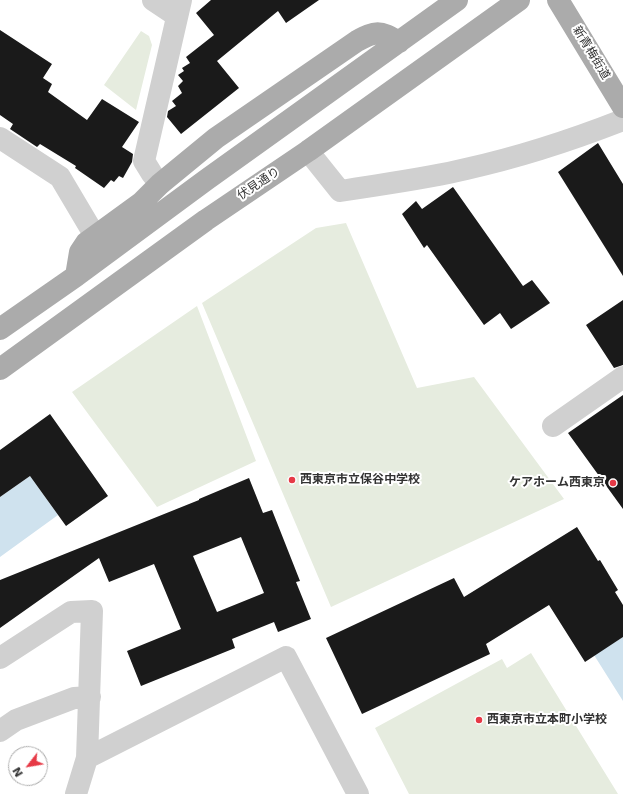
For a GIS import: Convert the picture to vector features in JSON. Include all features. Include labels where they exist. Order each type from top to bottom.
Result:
[{"type":"main road","points":[[0,329],[76,276],[206,180],[456,0]]},
{"type":"main road","name":"伏見通り","points":[[0,369],[206,220],[308,150],[518,0]]},
{"type":"main road","name":"新青梅街道","points":[[558,0],[623,107]]},
{"type":"main road","points":[[76,276],[80,252],[86,243],[141,203],[160,184],[216,138],[357,41],[374,33],[387,34],[399,42]]},
{"type":"street","points":[[154,0],[179,8],[144,161],[160,184]]},
{"type":"street","points":[[308,150],[340,191],[419,179],[467,169],[583,136],[623,120]]},
{"type":"street","points":[[0,138],[60,177],[95,236]]},
{"type":"street","points":[[553,426],[623,377]]},
{"type":"street","points":[[0,658],[71,612],[92,611],[87,758],[76,794]]},
{"type":"street","points":[[87,758],[286,657],[358,794]]},
{"type":"street","points":[[0,731],[16,720],[74,698],[90,697]]},
{"type":"shaded area","points":[[141,31],[149,36],[152,45],[136,110],[104,85]]},
{"type":"shaded area","points":[[346,223],[417,388],[474,377],[564,499],[331,607],[202,303],[316,228]]},
{"type":"shaded area","points":[[197,306],[256,461],[157,507],[72,392]]},
{"type":"shaded area","points":[[531,653],[618,794],[409,794],[375,728],[502,659],[507,668]]},
{"type":"water","points":[[30,476],[58,515],[0,557],[0,497]]},
{"type":"water","points":[[623,637],[623,701],[594,655]]},
{"type":"building","points":[[211,0],[319,0],[286,23],[278,11],[217,61],[239,88],[181,134],[167,117],[168,111],[176,106],[172,101],[182,93],[178,86],[183,81],[178,75],[184,71],[182,68],[190,63],[186,57],[214,35],[196,13]]},
{"type":"building","points":[[0,30],[52,64],[43,78],[52,84],[48,92],[87,120],[102,99],[139,122],[122,147],[133,154],[132,162],[123,178],[119,176],[114,182],[111,180],[104,188],[75,168],[76,166],[40,144],[37,147],[10,129],[13,124],[0,115]]},
{"type":"building","points":[[598,143],[623,184],[623,276],[558,172]]},
{"type":"building","points":[[453,187],[523,286],[532,280],[550,303],[511,329],[500,313],[484,325],[427,245],[424,248],[402,214],[416,201],[422,209]]},
{"type":"building","points":[[623,300],[623,365],[614,368],[586,325]]},
{"type":"building","name":"ケアホーム西東京","points":[[623,395],[623,509],[568,433]]},
{"type":"building","points":[[50,414],[108,496],[66,526],[30,476],[0,497],[0,450]]},
{"type":"building","points":[[249,478],[263,513],[272,510],[300,581],[296,582],[311,619],[278,632],[274,622],[232,639],[235,648],[141,686],[127,651],[181,629],[154,564],[109,582],[99,558],[0,628],[0,580]],"holes":[[[241,537],[264,593],[217,612],[193,556]]]},
{"type":"building","points":[[577,527],[598,561],[600,560],[618,590],[615,592],[623,605],[623,637],[585,662],[549,605],[486,644],[490,654],[362,714],[326,638],[454,578],[464,597]]},
{"type":"place","name":"西東京市立保谷中学校","points":[[292,480]]},
{"type":"place","name":"ケアホーム西東京","points":[[613,483]]},
{"type":"place","name":"西東京市立本町小学校","points":[[479,720]]}]
